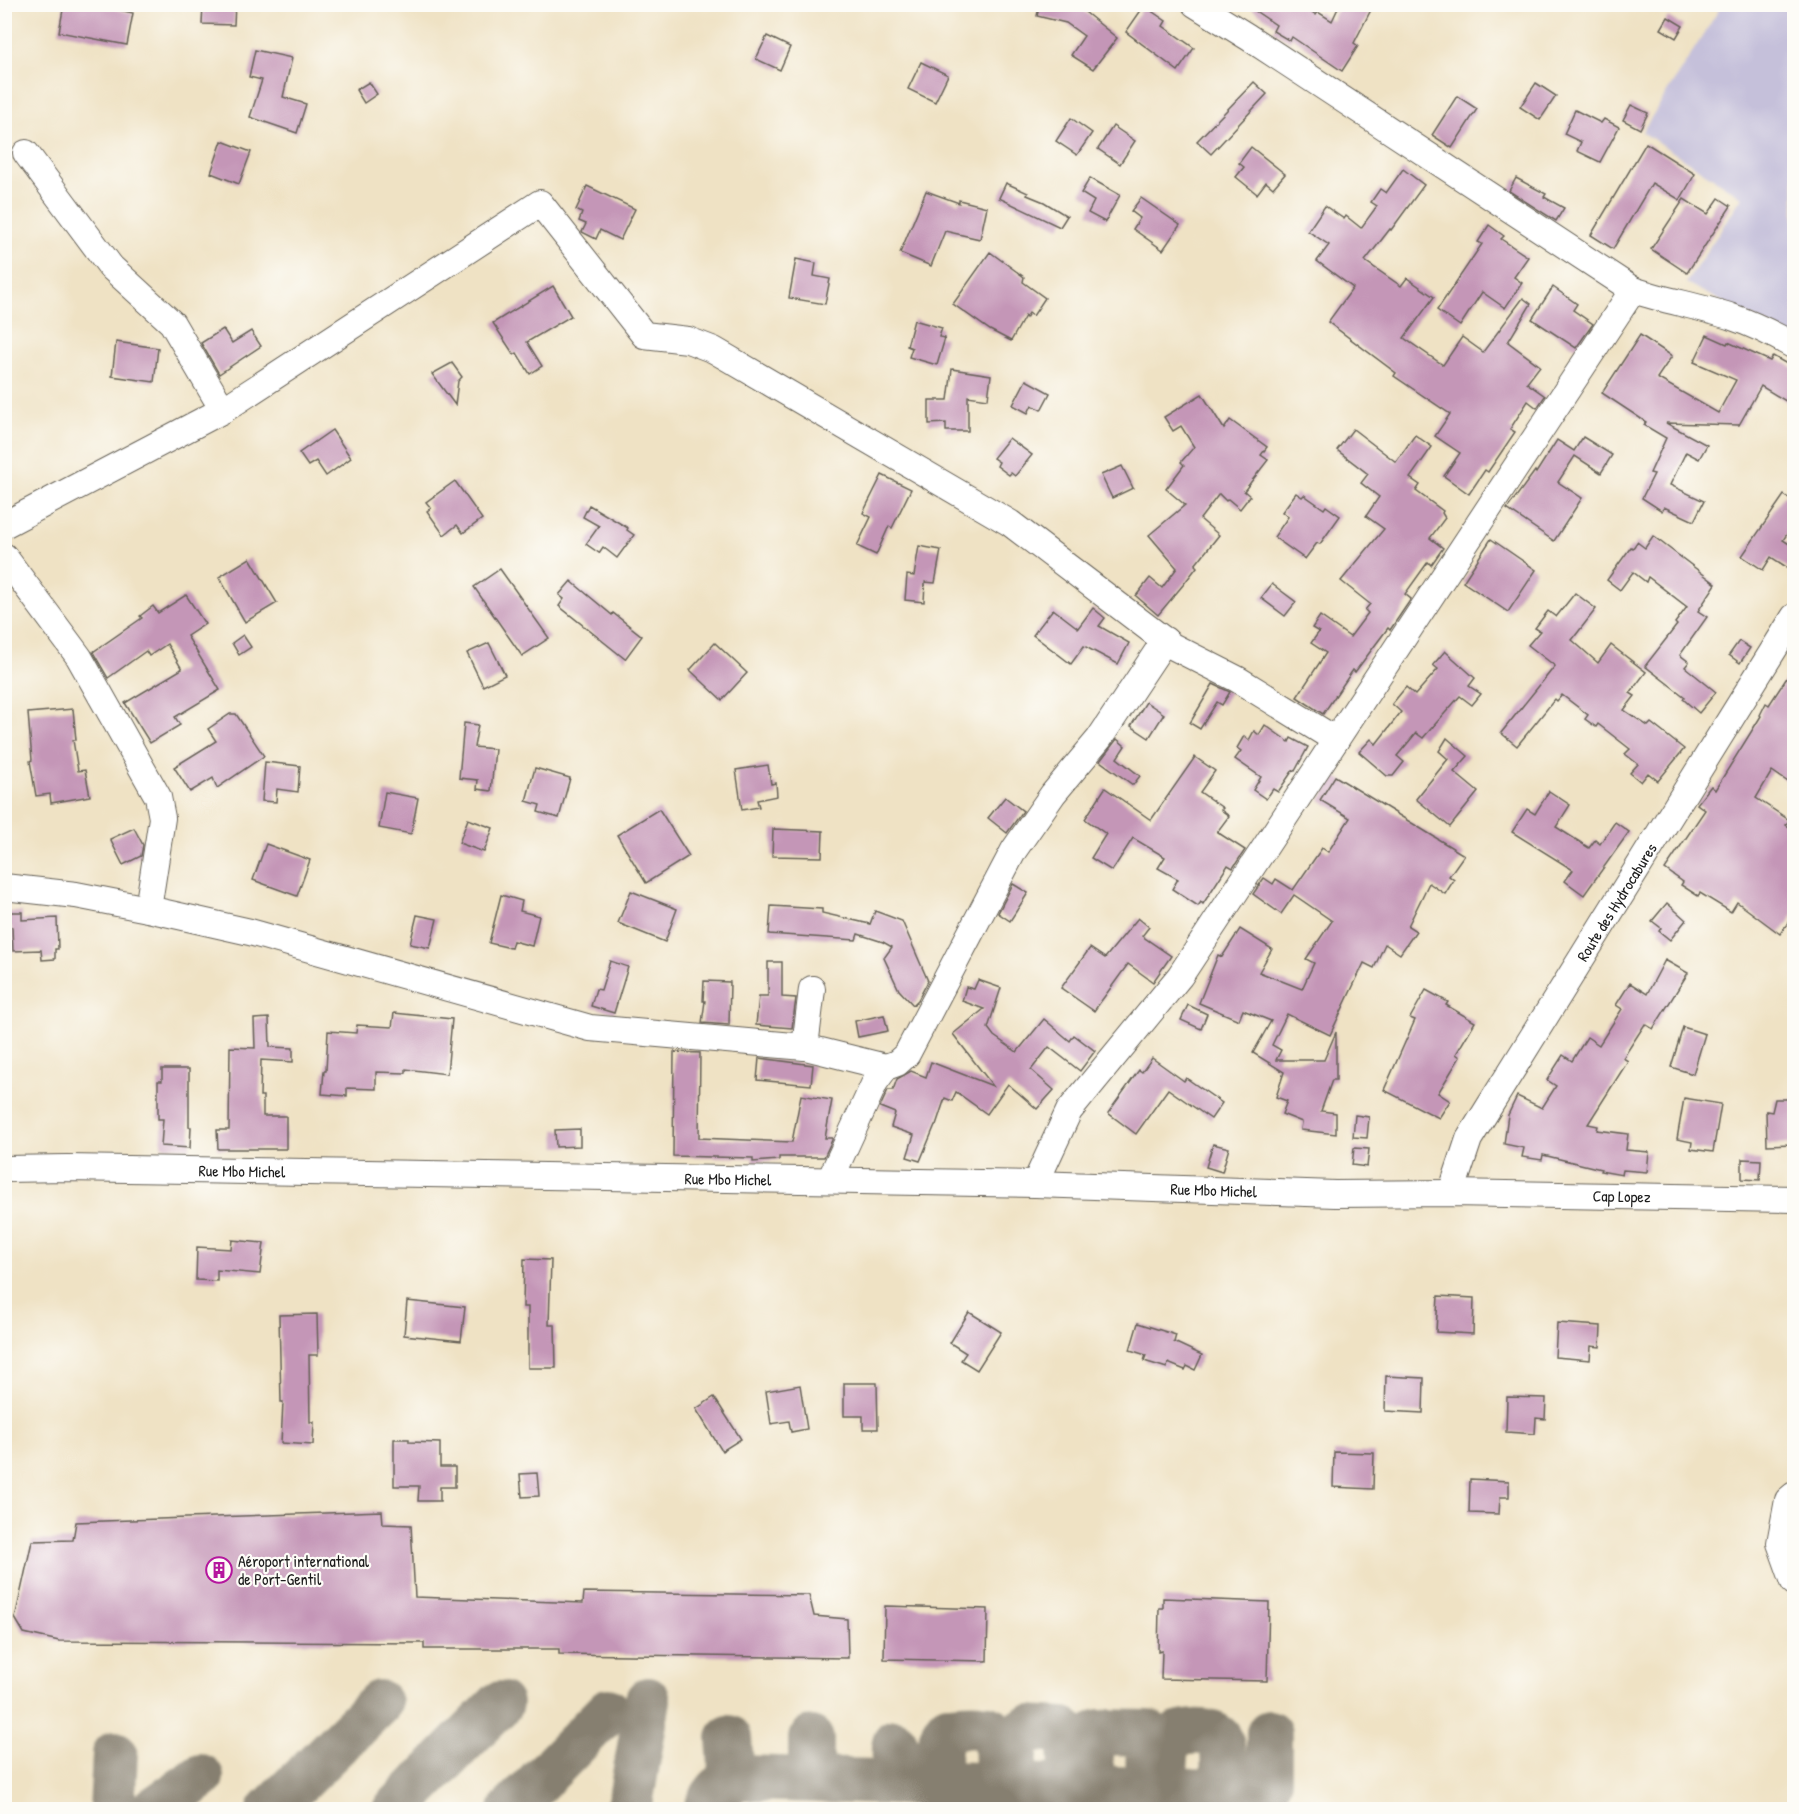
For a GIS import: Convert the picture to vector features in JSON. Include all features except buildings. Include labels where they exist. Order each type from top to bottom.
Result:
[{"type":"street","points":[[1195,4],[1634,290],[1662,300],[1732,317],[1778,336],[1794,346]]},
{"type":"street","points":[[26,153],[111,267],[172,323],[223,410]]},
{"type":"street","points":[[4,525],[223,410],[540,202],[644,335],[688,340],[714,350],[1010,523],[1165,640],[1237,679],[1336,740]]},
{"type":"street","points":[[1035,1184],[1069,1111],[1180,976],[1634,290]]},
{"type":"street","points":[[4,556],[79,657],[158,797],[162,818],[148,909]]},
{"type":"street","name":"Route des Hydrocabures","points":[[1451,1194],[1469,1139],[1685,796],[1794,617]]},
{"type":"street","points":[[830,1180],[875,1082],[886,1067],[897,1063],[907,1054],[1014,850],[1053,794],[1099,739],[1165,640]]},
{"type":"street","points":[[4,887],[76,895],[148,909],[313,949],[590,1028],[805,1047],[886,1067]]},
{"type":"street","points":[[805,1047],[812,989]]},
{"type":"street","name":"Rue Mbo Michel","points":[[4,1169],[68,1167],[830,1180],[1335,1194],[1451,1194]]},
{"type":"street","name":"Cap Lopez","points":[[1451,1194],[1794,1199]]},
{"type":"street","points":[[1794,1495],[1788,1500],[1780,1543],[1794,1582]]},
{"type":"shaded area","points":[[1722,5],[1794,5],[1794,339],[1686,283],[1742,197],[1642,132]]},
{"type":"taxiway","points":[[629,1810],[648,1700]]},
{"type":"taxiway","points":[[270,1810],[379,1703]]},
{"type":"taxiway","points":[[395,1810],[500,1704]]},
{"type":"taxiway","points":[[511,1810],[608,1711]]},
{"type":"taxiway","points":[[946,1783],[938,1764],[939,1746],[945,1731],[948,1727],[973,1725],[996,1732],[997,1772],[1005,1782]]},
{"type":"taxiway","points":[[1022,1785],[1014,1774],[1016,1736],[1028,1728],[1063,1730],[1068,1734],[1071,1741],[1072,1774],[1081,1784]]},
{"type":"taxiway","points":[[1098,1788],[1091,1771],[1091,1741],[1100,1732],[1149,1733],[1148,1778],[1157,1789],[1165,1775]]},
{"type":"taxiway","points":[[1170,1785],[1165,1775],[1167,1742],[1178,1735],[1204,1732],[1218,1737],[1221,1742],[1225,1780],[1231,1792]]},
{"type":"taxiway","points":[[706,1810],[720,1788],[743,1778],[1256,1793],[1266,1786],[1269,1779],[1269,1733]]},
{"type":"taxiway","points":[[729,1738],[732,1780]]},
{"type":"taxiway","points":[[811,1739],[811,1779]]},
{"type":"taxiway","points":[[894,1781],[895,1742]]},
{"type":"taxiway","points":[[112,1810],[115,1754]]},
{"type":"taxiway","points":[[153,1810],[201,1777]]},
{"type":"place","name":"Aéroport international de Port-Gentil","points":[[219,1570]]}]
